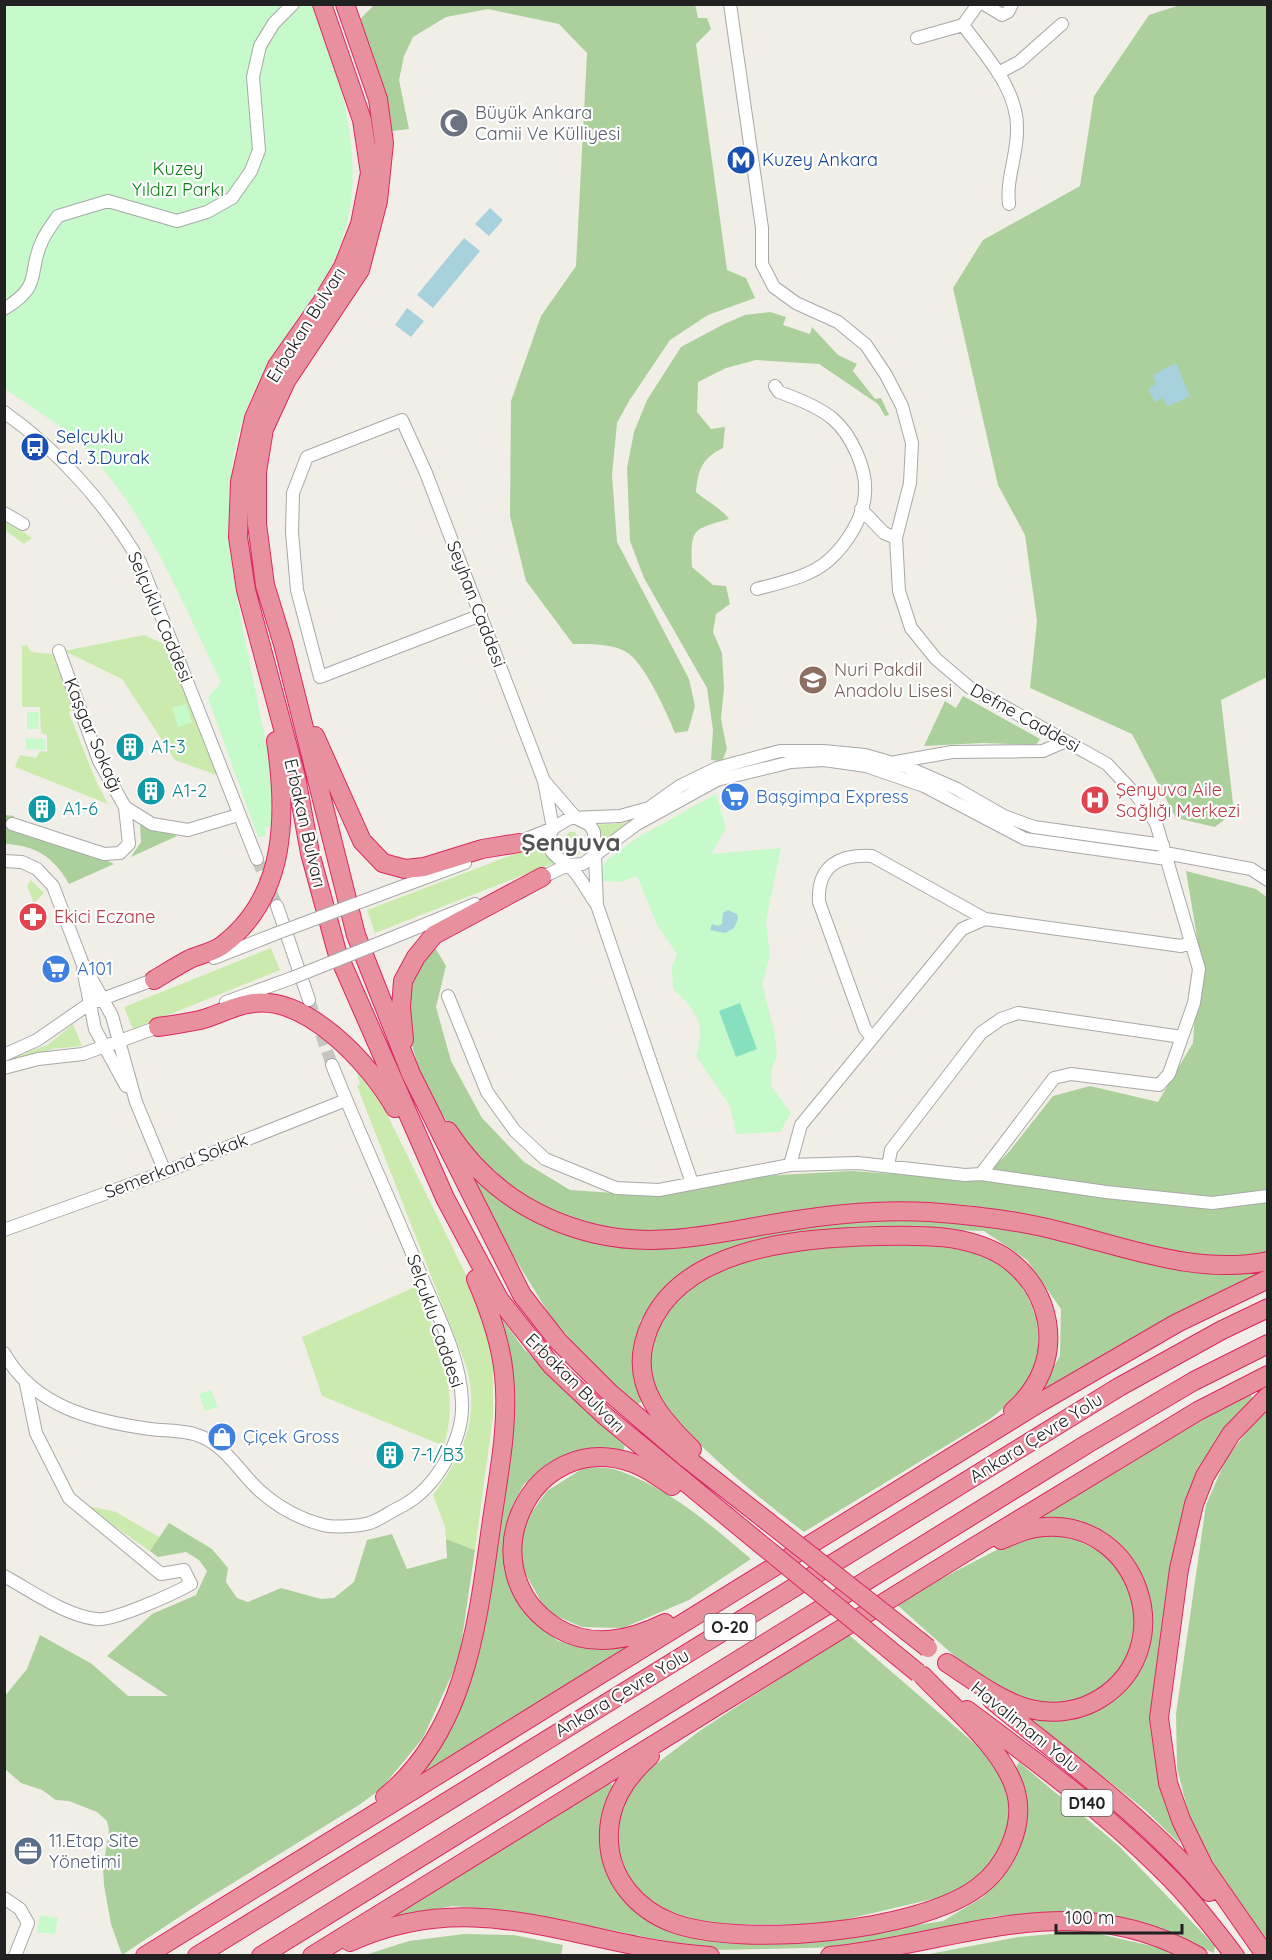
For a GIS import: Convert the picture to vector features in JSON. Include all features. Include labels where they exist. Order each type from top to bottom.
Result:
[{"type":"highway","name":"Erbakan Bulvarı","points":[[322,4],[362,120],[370,172],[360,224],[343,267],[322,302],[277,366],[254,418],[240,482],[238,537],[246,590],[296,777],[310,853],[336,952],[444,1198],[491,1288],[541,1354],[603,1415],[752,1537]]},
{"type":"highway","name":"Erbakan Bulvarı","points":[[345,4],[378,99],[384,143],[378,201],[360,270],[286,381],[264,429],[257,472],[257,524],[265,585],[283,644],[356,935],[411,1074],[522,1294],[571,1354],[610,1393],[685,1457],[766,1521]]},
{"type":"highway","points":[[283,644],[310,724],[347,809],[362,841],[383,863],[405,869],[424,867],[482,849],[519,843]]},
{"type":"highway","points":[[154,980],[190,959],[221,946],[258,909],[270,886],[279,834],[283,785],[263,656]]},
{"type":"highway","points":[[542,878],[499,903],[451,924],[434,935],[416,957],[404,981],[401,1007],[411,1074],[460,1150],[486,1179],[509,1197],[543,1216],[597,1234],[626,1240],[666,1241],[817,1217],[927,1212],[1046,1228],[1176,1261],[1217,1265],[1268,1262]]},
{"type":"highway","points":[[158,1027],[200,1020],[248,1004],[265,1003],[303,1014],[335,1036],[370,1069],[388,1095],[444,1198],[459,1244],[486,1302],[504,1374],[504,1438],[473,1635],[456,1697],[429,1749],[388,1794],[301,1859]]},
{"type":"highway","points":[[766,1521],[670,1427],[650,1399],[643,1378],[642,1358],[646,1335],[666,1297],[693,1275],[729,1258],[771,1247],[809,1241],[920,1236],[976,1245],[1002,1256],[1022,1272],[1040,1296],[1049,1331],[1047,1355],[1039,1379],[1034,1389],[1013,1410],[932,1470]]},
{"type":"highway","points":[[146,1956],[1121,1354],[1186,1318],[1268,1279]]},
{"type":"highway","name":"Ankara Çevre Yolu","points":[[197,1956],[1119,1387],[1222,1330],[1268,1308]]},
{"type":"highway","name":"Ankara Çevre Yolu","points":[[261,1956],[1096,1438],[1194,1381],[1268,1344]]},
{"type":"highway","points":[[312,1956],[797,1654],[1198,1411],[1268,1375]]},
{"type":"highway","points":[[1264,1956],[1204,1867],[1181,1820],[1165,1767],[1159,1718],[1179,1569],[1194,1503],[1205,1476],[1231,1434],[1268,1396]]},
{"type":"highway","points":[[752,1537],[645,1469],[622,1460],[599,1458],[567,1465],[542,1480],[517,1516],[512,1547],[517,1580],[534,1610],[562,1631],[587,1640],[600,1641],[628,1638],[649,1630],[837,1528]]},
{"type":"highway","name":"Havalimanı Yolu","points":[[766,1521],[947,1663],[1150,1830],[1200,1881],[1264,1956]]},
{"type":"highway","points":[[890,1598],[1003,1540],[1032,1528],[1044,1527],[1075,1530],[1102,1542],[1123,1561],[1137,1585],[1144,1618],[1140,1647],[1124,1678],[1095,1702],[1064,1711],[1029,1709],[999,1696],[947,1663]]},
{"type":"highway","name":"Havalimanı Yolu","points":[[752,1537],[920,1674],[1052,1774],[1141,1849],[1179,1888],[1235,1956]]},
{"type":"highway","points":[[797,1654],[653,1754],[621,1787],[610,1816],[611,1856],[624,1887],[648,1911],[684,1926],[726,1934],[831,1930],[917,1914],[948,1904],[979,1887],[996,1871],[1012,1841],[1017,1820],[1016,1792],[1005,1768],[992,1750],[920,1674]]},
{"type":"highway","points":[[324,1956],[366,1935],[402,1923],[463,1917],[505,1918],[631,1945],[710,1956]]},
{"type":"highway","points":[[830,1956],[1001,1925],[1072,1920],[1099,1921],[1143,1930],[1198,1956]]},
{"type":"street","points":[[4,309],[23,298],[28,290],[42,240],[58,216],[108,201],[177,221],[207,212],[231,198],[251,171],[259,150],[253,77],[260,46],[274,23],[293,4]]},
{"type":"street","name":"Defne Caddesi","points":[[730,4],[762,228],[762,264],[774,287],[796,303],[838,322],[866,345],[886,375],[902,406],[912,443],[910,483],[896,538],[899,591],[911,628],[936,659],[969,687],[1107,764],[1137,796],[1156,823],[1199,969],[1194,1003],[1169,1074],[1159,1085],[1071,1074],[1054,1078],[981,1174]]},
{"type":"street","points":[[917,38],[963,25],[978,4]]},
{"type":"street","points":[[984,4],[1002,15],[1008,12],[1012,4]]},
{"type":"street","points":[[998,73],[1019,62],[1062,24]]},
{"type":"street","points":[[963,25],[998,73],[1010,96],[1017,130],[1007,190],[1009,204]]},
{"type":"street","points":[[757,589],[794,579],[830,560],[846,540],[861,509],[866,492],[860,462],[849,440],[833,419],[780,392],[775,386]]},
{"type":"street","name":"Selçuklu Caddesi","points":[[4,412],[38,438],[84,484],[140,562],[257,859]]},
{"type":"street","name":"Seyhan Caddesi","points":[[481,615],[320,677],[297,590],[293,563],[293,493],[307,457],[402,420],[481,615],[544,781]]},
{"type":"street","points":[[861,509],[884,533],[896,538]]},
{"type":"street","points":[[4,513],[23,524]]},
{"type":"street","name":"Kaşgar Sokağı","points":[[59,651],[99,760],[125,807],[152,824],[188,830],[238,815]]},
{"type":"street","points":[[892,763],[952,752],[1043,751],[1066,741]]},
{"type":"street","points":[[4,1055],[37,1040],[89,1004],[519,843],[554,828],[564,820],[620,816],[648,808],[680,786],[717,768],[780,751],[823,750],[865,755],[892,763],[957,789],[1004,816],[1034,826],[1251,869],[1268,880]]},
{"type":"street","points":[[4,1068],[38,1059],[83,1054],[104,1048],[292,978],[568,866],[583,864],[638,824],[717,780],[790,762],[824,760],[866,766],[924,786],[1024,839],[1165,852]]},
{"type":"street","points":[[544,781],[576,819],[590,825],[597,839],[594,854],[597,905],[692,1183]]},
{"type":"street","points":[[544,781],[554,828],[550,835],[551,851],[561,863],[568,866],[597,905]]},
{"type":"street","points":[[12,824],[104,854],[120,853],[129,844],[125,807]]},
{"type":"street","points":[[872,1038],[865,1029],[819,902],[818,884],[832,864],[852,855],[872,856],[985,919],[1181,946],[1191,943]]},
{"type":"street","points":[[4,861],[22,862],[37,869],[53,886],[82,962],[112,1016],[136,1102],[165,1172]]},
{"type":"street","points":[[276,906],[309,1000]]},
{"type":"street","points":[[790,1165],[801,1125],[962,929],[985,919]]},
{"type":"street","points":[[82,962],[93,1024],[104,1048],[136,1102]]},
{"type":"street","points":[[448,996],[487,1092],[515,1131],[545,1159],[616,1188],[659,1190],[790,1165],[858,1163],[965,1175],[981,1174],[1212,1203],[1268,1196]]},
{"type":"street","points":[[888,1166],[891,1150],[981,1033],[1000,1019],[1018,1013],[1182,1037]]},
{"type":"street","name":"Selçuklu Caddesi","points":[[4,1353],[26,1383],[42,1397],[74,1412],[128,1426],[198,1435],[234,1460],[259,1490],[282,1509],[325,1526],[370,1522],[408,1503],[432,1485],[446,1461],[457,1432],[462,1404],[459,1377],[436,1310],[332,1065]]},
{"type":"street","name":"Semerkand Sokak","points":[[4,1230],[165,1172],[346,1100]]},
{"type":"street","points":[[4,1576],[65,1609],[98,1620],[173,1595],[190,1584],[184,1570],[161,1574],[69,1498],[36,1433],[26,1383]]},
{"type":"street","points":[[4,1898],[20,1909],[28,1923],[15,1956]]},
{"type":"green space","name":"Kuzey Yıldızı Parkı","points":[[319,4],[346,110],[351,145],[353,180],[349,215],[339,249],[321,284],[267,367],[246,409],[233,460],[230,492],[229,525],[236,590],[273,777],[271,827],[266,827],[265,836],[258,837],[208,698],[221,682],[161,558],[126,499],[82,446],[54,423],[5,389],[4,5]]},
{"type":"green space","points":[[375,4],[695,4],[698,18],[707,18],[711,29],[696,44],[727,270],[746,278],[755,298],[708,315],[670,340],[617,423],[612,475],[617,542],[689,679],[695,706],[688,731],[675,733],[648,678],[628,653],[608,646],[573,644],[526,581],[510,516],[511,401],[541,316],[576,266],[587,53],[559,24],[488,9],[446,17],[413,37],[404,56],[399,80],[409,129],[392,131],[384,89],[358,21]]},
{"type":"green space","points":[[1180,5],[1267,5],[1267,677],[1221,700],[1234,812],[1215,827],[1176,818],[1132,734],[1030,688],[1037,621],[1025,535],[998,485],[953,288],[983,240],[1080,186],[1094,96],[1149,15]]},
{"type":"green space","points":[[770,312],[786,317],[783,325],[810,334],[812,327],[838,355],[857,364],[853,371],[875,399],[881,398],[889,415],[885,416],[878,404],[819,364],[756,360],[726,368],[698,382],[697,412],[711,429],[725,427],[723,448],[710,456],[702,466],[696,492],[729,519],[708,525],[696,532],[692,545],[692,567],[713,585],[726,586],[730,604],[716,614],[713,632],[722,653],[724,689],[721,719],[727,749],[722,761],[711,760],[713,730],[707,688],[644,578],[630,541],[627,468],[634,432],[647,400],[681,347],[745,315]]},
{"type":"green space","points":[[4,519],[32,538],[24,544],[5,530]]},
{"type":"green space","points":[[144,635],[166,645],[219,776],[175,760],[122,679],[64,651]]},
{"type":"green space","points":[[27,645],[31,652],[52,654],[73,709],[69,713],[96,781],[108,804],[15,767],[20,755],[36,758],[40,751],[47,752],[47,735],[41,733],[40,707],[22,707],[22,646]]},
{"type":"green space","points":[[963,696],[1040,739],[1036,745],[982,743],[924,746],[945,701],[956,708]]},
{"type":"green space","points":[[186,704],[192,722],[178,727],[172,708]]},
{"type":"green space","points":[[27,712],[39,712],[38,729],[27,729]]},
{"type":"green space","points":[[26,738],[45,739],[45,750],[26,749]]},
{"type":"green space","points":[[716,794],[726,828],[711,854],[781,848],[766,921],[770,956],[762,984],[775,1035],[777,1055],[772,1069],[771,1086],[791,1113],[780,1132],[736,1134],[730,1106],[696,1056],[700,1035],[697,1019],[688,1004],[673,989],[672,967],[677,954],[657,925],[637,876],[621,882],[600,881],[599,873],[606,861],[635,839]]},
{"type":"green space","points":[[664,806],[600,846],[594,825],[624,823]]},
{"type":"green space","points":[[5,815],[14,816],[12,828],[93,858],[96,855],[114,864],[69,884],[57,866],[43,854],[26,847],[5,844]]},
{"type":"green space","points":[[140,820],[177,836],[131,857],[141,842]]},
{"type":"green space","points":[[569,832],[575,832],[584,848],[579,855],[573,855],[566,846],[565,837]]},
{"type":"green space","points":[[549,841],[557,862],[375,933],[367,910]]},
{"type":"green space","points":[[1186,871],[1256,889],[1268,898],[1267,1253],[1240,1259],[1162,1251],[1062,1222],[967,1205],[886,1202],[668,1233],[606,1230],[562,1218],[502,1189],[476,1162],[425,1090],[410,1038],[405,999],[416,965],[433,944],[446,966],[436,1007],[451,1061],[482,1118],[524,1162],[570,1190],[643,1195],[762,1176],[851,1171],[981,1180],[1008,1153],[1053,1096],[1090,1086],[1158,1102],[1193,1043],[1199,949]]},
{"type":"green space","points":[[31,880],[44,893],[34,903],[27,886]]},
{"type":"green space","points":[[271,948],[280,970],[133,1029],[124,1007]]},
{"type":"green space","points":[[740,1003],[757,1049],[736,1057],[719,1011]]},
{"type":"green space","points":[[73,1024],[82,1046],[52,1049],[5,1066],[5,1061],[49,1044]]},
{"type":"green space","points":[[356,1070],[382,1104],[479,1301],[493,1344],[493,1417],[475,1550],[446,1539],[445,1527],[433,1495],[461,1451],[466,1436],[471,1404],[467,1368],[357,1086],[360,1084]]},
{"type":"green space","points":[[469,1172],[559,1230],[628,1248],[833,1220],[979,1221],[1197,1272],[1258,1270],[1258,1278],[1048,1392],[1044,1383],[1060,1356],[1061,1309],[1027,1260],[984,1231],[878,1228],[745,1246],[694,1266],[662,1291],[640,1321],[636,1363],[645,1400],[636,1405],[590,1362],[551,1317],[464,1176]]},
{"type":"green space","points":[[917,1245],[948,1248],[979,1255],[1010,1273],[1020,1284],[1034,1311],[1038,1341],[1033,1370],[1014,1397],[990,1419],[804,1532],[718,1461],[674,1417],[658,1397],[651,1381],[650,1371],[653,1340],[669,1309],[694,1285],[727,1268],[766,1256],[806,1250],[846,1246]]},
{"type":"green space","points":[[417,1286],[439,1345],[448,1384],[449,1424],[444,1446],[322,1396],[302,1337]]},
{"type":"green space","points":[[500,1316],[524,1349],[625,1446],[622,1453],[562,1459],[524,1484],[512,1506],[505,1563],[516,1601],[532,1620],[558,1641],[580,1647],[606,1648],[622,1642],[628,1648],[423,1777],[419,1771],[443,1741],[509,1454]]},
{"type":"green space","points":[[211,1390],[218,1407],[205,1411],[199,1394]]},
{"type":"green space","points":[[1247,1390],[1253,1398],[1228,1426],[1208,1456],[1192,1489],[1180,1524],[1166,1596],[1154,1743],[1180,1844],[1144,1809],[1019,1710],[1114,1694],[1151,1615],[1148,1594],[1133,1563],[1026,1519]]},
{"type":"green space","points":[[1267,1405],[1267,1940],[1221,1876],[1193,1831],[1177,1768],[1176,1714],[1206,1505],[1226,1459]]},
{"type":"green space","points":[[585,1467],[617,1470],[654,1487],[688,1508],[751,1559],[689,1600],[623,1628],[582,1627],[547,1612],[521,1566],[521,1527],[547,1491]]},
{"type":"green space","points":[[84,1505],[116,1512],[161,1538],[150,1551]]},
{"type":"green space","points":[[169,1523],[212,1549],[228,1568],[226,1582],[237,1598],[248,1602],[281,1588],[321,1599],[334,1598],[354,1582],[367,1540],[392,1534],[407,1569],[447,1558],[446,1539],[475,1550],[459,1659],[423,1738],[381,1789],[122,1955],[111,1924],[104,1885],[103,1868],[109,1830],[107,1821],[97,1812],[69,1801],[56,1800],[42,1790],[21,1783],[5,1769],[4,1697],[27,1669],[40,1635],[92,1664],[128,1696],[168,1696],[107,1656],[152,1614],[196,1595],[207,1571],[199,1560],[186,1552],[158,1557],[150,1551]]},
{"type":"green space","points":[[1062,1535],[1087,1545],[1108,1559],[1125,1578],[1137,1609],[1132,1658],[1085,1703],[1038,1708],[977,1676],[895,1603],[1004,1546],[1027,1537]]},
{"type":"green space","points":[[848,1634],[990,1757],[1008,1790],[1009,1831],[993,1863],[954,1894],[822,1925],[711,1924],[663,1912],[639,1893],[625,1869],[614,1836],[617,1809],[631,1783],[701,1730]]},
{"type":"green space","points":[[1019,1762],[1119,1846],[1215,1946],[1214,1953],[1134,1920],[1077,1911],[997,1916],[850,1947],[713,1950],[506,1910],[452,1906],[399,1916],[395,1912],[608,1781],[615,1788],[614,1881],[690,1934],[854,1935],[943,1921],[983,1897],[1013,1863],[1025,1827],[1023,1794],[1013,1772]]},
{"type":"green space","points":[[40,1915],[58,1918],[55,1934],[37,1932]]},
{"type":"green space","points":[[1086,1931],[1161,1948],[1175,1955],[919,1956],[1018,1937]]},
{"type":"green space","points":[[464,1934],[514,1935],[563,1945],[561,1955],[365,1955],[409,1941]]},
{"type":"water","points":[[490,208],[503,220],[489,236],[475,224]]},
{"type":"water","points":[[464,238],[480,251],[433,308],[417,295]]},
{"type":"water","points":[[407,308],[424,321],[411,337],[395,325]]},
{"type":"water","points":[[1176,363],[1190,396],[1167,407],[1163,398],[1155,402],[1148,389],[1156,384],[1153,375]]},
{"type":"water","points":[[728,910],[737,914],[738,919],[734,928],[725,933],[710,930],[712,924],[718,926],[722,924],[723,913]]},
{"type":"tunnel","points":[[257,859],[277,906]]},
{"type":"tunnel","points":[[309,1000],[332,1065]]},
{"type":"place","name":"Büyük Ankara Camii Ve Külliyesi","points":[[454,123]]},
{"type":"place","name":"Kuzey Ankara","points":[[741,160]]},
{"type":"place","name":"Selçuklu Cd. 3.Durak","points":[[35,447]]},
{"type":"place","name":"Nuri Pakdil Anadolu Lisesi","points":[[813,680]]},
{"type":"place","name":"A1-3","points":[[130,747]]},
{"type":"place","name":"A1-2","points":[[151,791]]},
{"type":"place","name":"Başgimpa Express","points":[[735,797]]},
{"type":"place","name":"Şenyuva Aile Sağlığı Merkezi","points":[[1095,800]]},
{"type":"place","name":"A1-6","points":[[42,809]]},
{"type":"place","name":"Ekici Eczane","points":[[33,917]]},
{"type":"place","name":"A101","points":[[56,969]]},
{"type":"place","name":"Çiçek Gross","points":[[222,1437]]},
{"type":"place","name":"7-1/B3","points":[[390,1455]]},
{"type":"place","name":"11.Etap Site Yönetimi","points":[[28,1851]]},
{"type":"district","name":"Şenyuva","points":[[571,843]]}]
